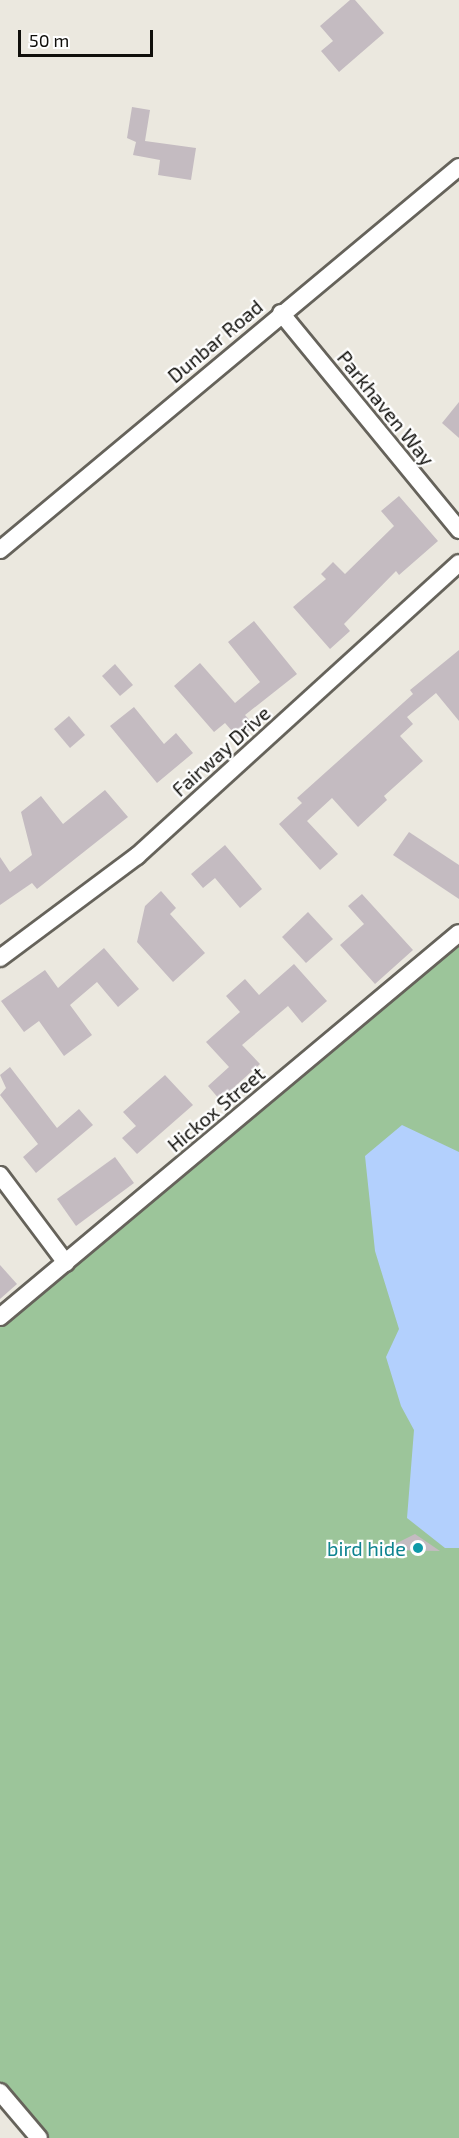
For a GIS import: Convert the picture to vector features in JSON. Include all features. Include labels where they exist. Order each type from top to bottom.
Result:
[{"type":"street","name":"Dunbar Road","points":[[0,550],[281,313],[459,167]]},
{"type":"street","name":"Parkhaven Way","points":[[281,313],[459,530]]},
{"type":"street","name":"Fairway Drive","points":[[0,958],[137,856],[459,563]]},
{"type":"street","name":"Hickox Street","points":[[0,1317],[459,933]]},
{"type":"street","points":[[0,1175],[66,1263]]},
{"type":"street","points":[[0,2092],[39,2138]]},
{"type":"green space","points":[[459,933],[459,2138],[43,2138],[0,2087],[0,1322]]},
{"type":"water","points":[[402,1125],[459,1152],[459,1548],[445,1548],[407,1518],[414,1430],[401,1406],[386,1357],[399,1329],[375,1251],[365,1156]]},
{"type":"building","points":[[350,0],[355,0],[384,33],[339,72],[321,51],[333,41],[320,26]]},
{"type":"building","points":[[132,107],[150,110],[145,141],[196,148],[191,180],[158,175],[160,160],[133,155],[136,142],[127,138]]},
{"type":"building","points":[[459,402],[459,438],[442,423]]},
{"type":"building","points":[[399,496],[438,541],[399,575],[396,571],[344,624],[350,631],[330,649],[293,607],[326,579],[321,574],[333,562],[345,574],[394,526],[381,511]]},
{"type":"building","points":[[254,621],[297,674],[245,715],[255,726],[239,739],[225,723],[214,732],[174,686],[200,663],[235,703],[260,682],[228,642]]},
{"type":"building","points":[[459,650],[459,721],[436,693],[407,717],[413,724],[400,736],[423,761],[384,796],[387,800],[358,827],[332,798],[307,821],[338,854],[320,870],[279,824],[302,803],[297,798],[413,694],[410,690]]},
{"type":"building","points":[[115,664],[133,685],[120,696],[102,676]]},
{"type":"building","points":[[134,707],[164,744],[176,733],[193,753],[157,783],[110,726]]},
{"type":"building","points":[[69,716],[85,735],[70,748],[54,729]]},
{"type":"building","points":[[105,790],[128,817],[37,889],[32,883],[0,905],[0,857],[10,872],[32,855],[21,812],[41,796],[63,824]]},
{"type":"building","points":[[409,832],[459,865],[459,899],[393,855]]},
{"type":"building","points":[[225,845],[262,889],[240,908],[215,878],[203,888],[191,874]]},
{"type":"building","points":[[161,891],[176,908],[170,914],[205,953],[173,982],[137,942],[145,906]]},
{"type":"building","points":[[362,894],[413,950],[375,984],[340,945],[364,924],[348,906]]},
{"type":"building","points":[[308,912],[333,939],[306,963],[282,937]]},
{"type":"building","points":[[104,948],[139,989],[118,1007],[97,982],[70,1005],[92,1035],[64,1056],[39,1021],[24,1032],[1,1001],[45,970],[58,988]]},
{"type":"building","points":[[294,964],[327,1001],[302,1023],[288,1006],[242,1045],[260,1064],[220,1100],[208,1086],[229,1067],[206,1042],[240,1012],[226,996],[245,979],[259,995]]},
{"type":"building","points":[[10,1067],[57,1128],[79,1109],[93,1125],[36,1173],[23,1157],[38,1144],[0,1095],[6,1088],[0,1075]]},
{"type":"building","points":[[165,1075],[193,1105],[137,1154],[122,1138],[136,1126],[123,1112]]},
{"type":"building","points":[[115,1157],[134,1183],[76,1226],[57,1199]]},
{"type":"building","points":[[0,1265],[17,1284],[0,1299]]},
{"type":"building","name":"bird hide","points":[[415,1534],[440,1551],[383,1550]]},
{"type":"place","name":"bird hide","points":[[418,1548]]}]
